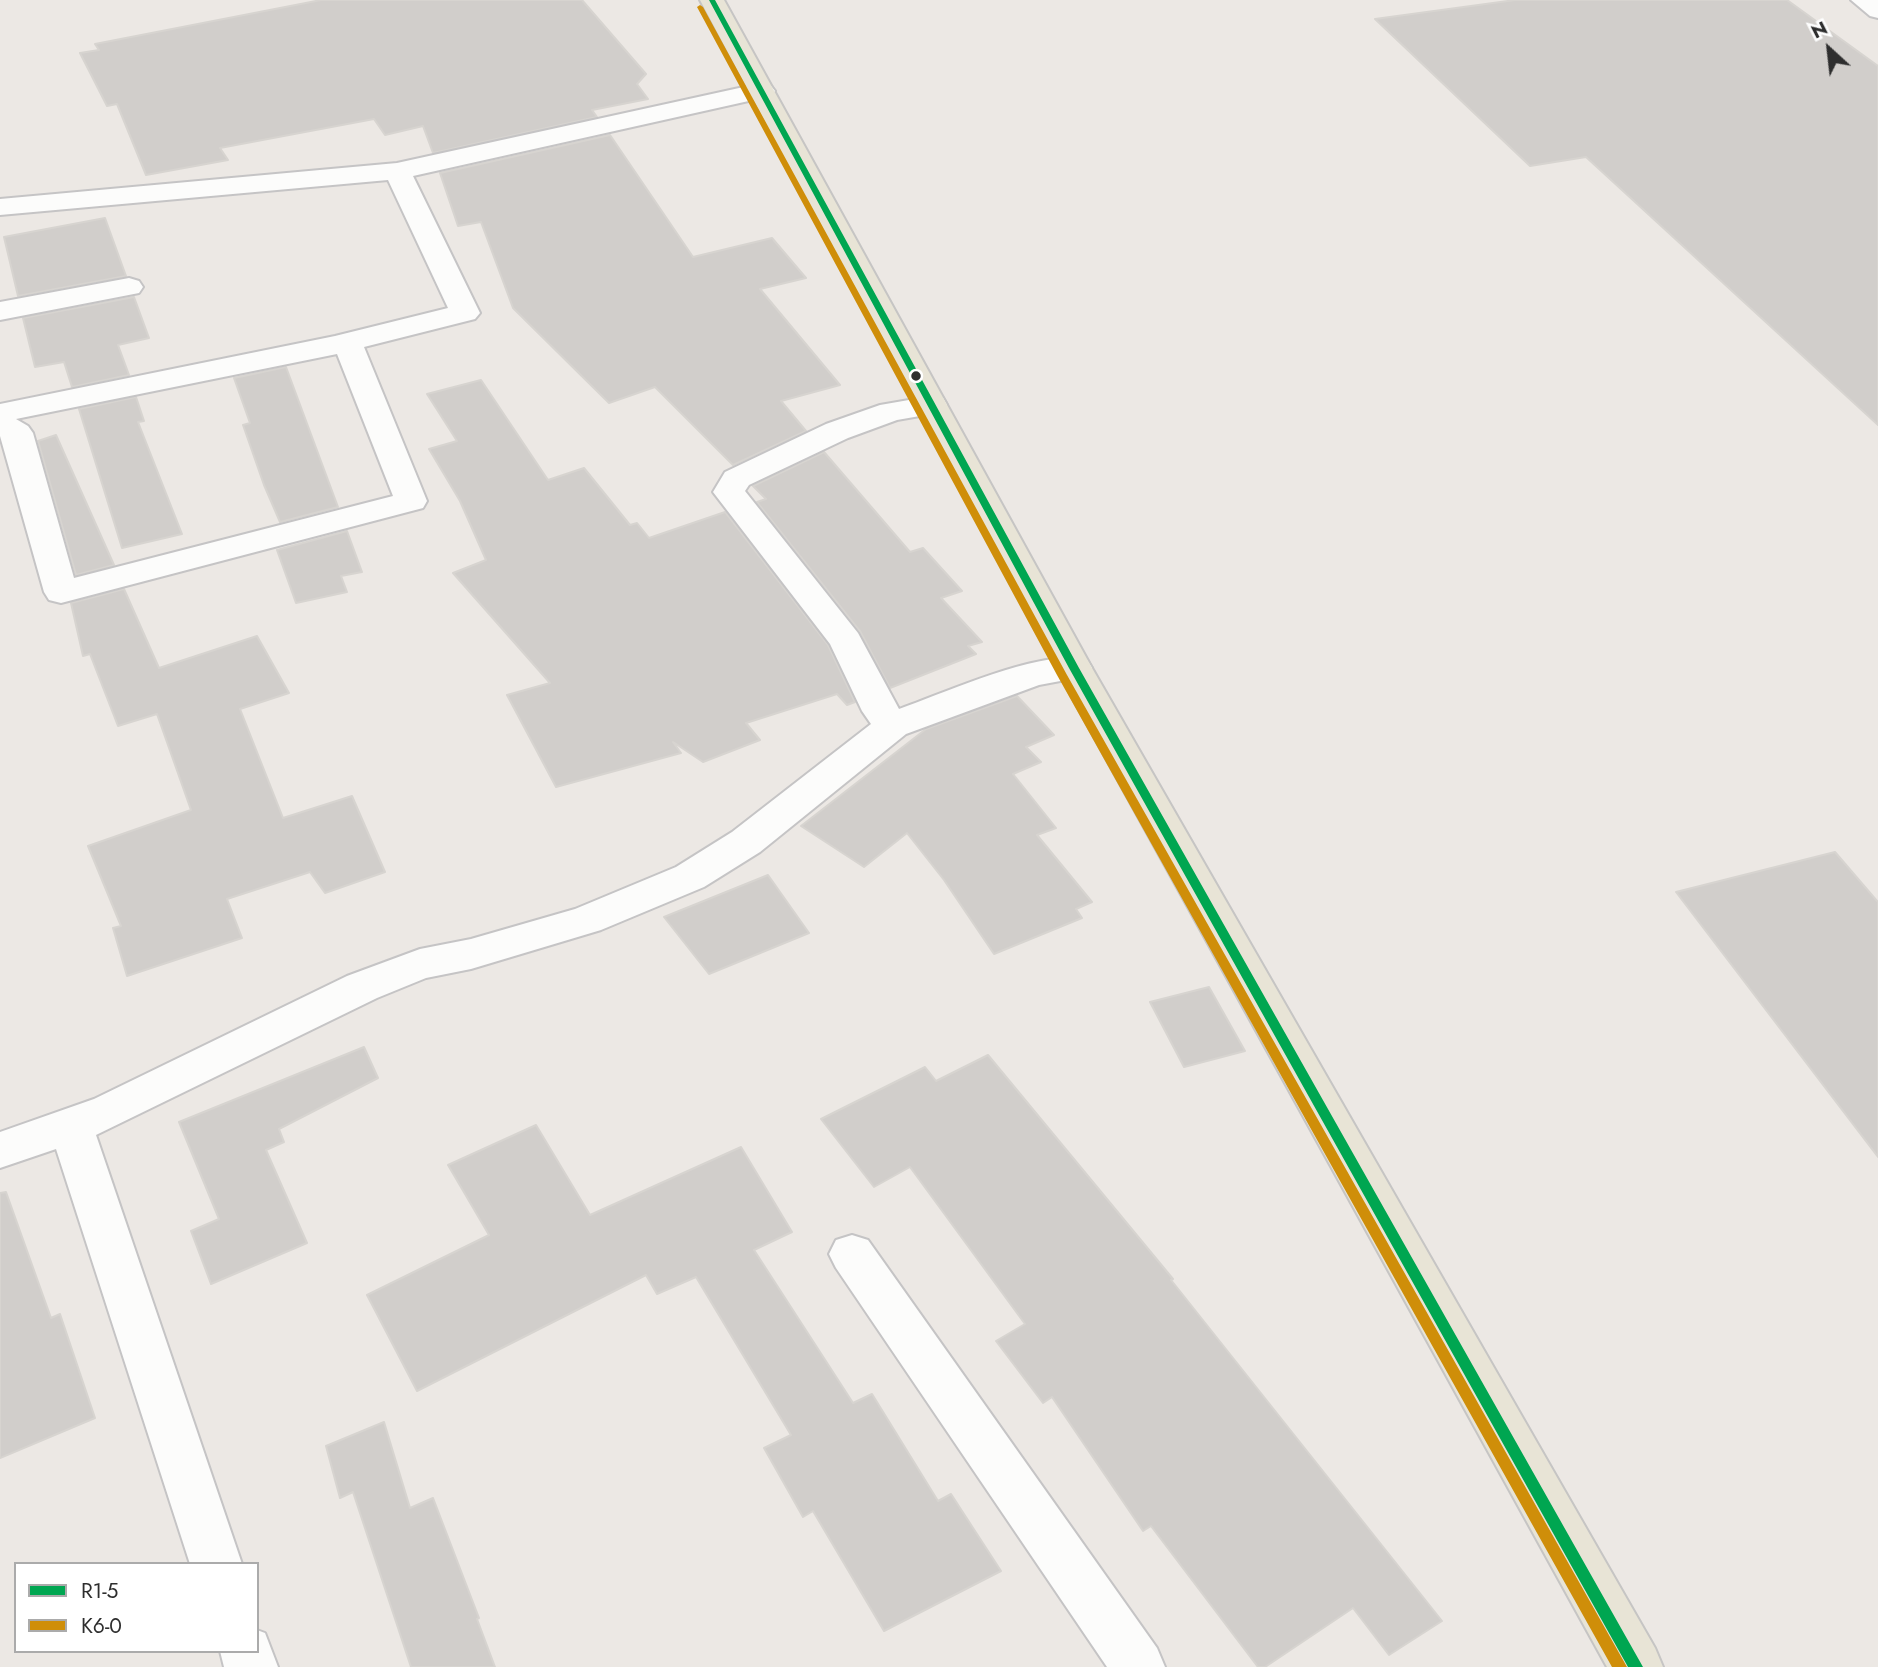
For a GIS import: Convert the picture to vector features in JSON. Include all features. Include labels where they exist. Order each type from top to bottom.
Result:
[{"type":"main road","points":[[712,0],[1074,668],[1636,1667]]},
{"type":"street","points":[[1863,0],[1878,11]]},
{"type":"street","points":[[0,207],[397,171],[762,91]]},
{"type":"street","points":[[0,413],[347,342],[465,313],[397,171]]},
{"type":"street","points":[[0,311],[129,287]]},
{"type":"street","points":[[0,423],[17,433],[61,592],[411,501],[347,342]]},
{"type":"street","points":[[893,725],[880,711],[846,641],[729,492],[736,479],[837,431],[891,412],[932,405]]},
{"type":"street","points":[[0,1150],[71,1127],[362,987],[420,964],[471,954],[587,920],[690,877],[746,842],[893,725],[1033,674],[1074,668]]},
{"type":"street","points":[[71,1127],[215,1562]]},
{"type":"street","points":[[852,1254],[1139,1667]]},
{"type":"building","points":[[321,0],[582,0],[646,74],[637,84],[648,99],[592,110],[597,117],[433,153],[423,126],[385,135],[374,119],[220,148],[228,160],[146,175],[117,104],[107,106],[80,53],[99,50],[95,44]]},
{"type":"building","points":[[1515,0],[1787,0],[1878,66],[1878,425],[1586,157],[1530,166],[1375,19]]},
{"type":"building","points":[[610,135],[693,257],[772,238],[806,278],[760,289],[840,385],[781,401],[806,431],[733,465],[655,387],[609,403],[513,308],[481,222],[458,226],[440,173]]},
{"type":"building","points":[[105,218],[126,276],[18,296],[4,237]]},
{"type":"building","points":[[134,297],[149,338],[118,345],[129,375],[72,387],[64,362],[35,367],[23,318]]},
{"type":"building","points":[[286,367],[338,507],[280,522],[243,425],[250,423],[234,378]]},
{"type":"building","points":[[481,380],[548,480],[584,468],[630,525],[637,523],[649,538],[725,512],[828,645],[855,702],[847,705],[837,694],[746,723],[760,740],[703,762],[673,742],[681,753],[556,787],[507,695],[550,683],[453,573],[486,560],[460,501],[429,449],[457,441],[427,394]]},
{"type":"building","points":[[136,397],[144,421],[138,422],[182,534],[122,548],[79,409]]},
{"type":"building","points":[[56,435],[114,565],[76,575],[38,441]]},
{"type":"building","points":[[824,452],[910,552],[923,548],[962,591],[941,598],[982,642],[968,646],[976,654],[890,688],[860,631],[757,502],[766,499],[753,486]]},
{"type":"building","points":[[347,531],[362,572],[341,576],[347,592],[296,603],[277,550]]},
{"type":"building","points":[[124,589],[159,668],[257,636],[289,693],[240,709],[283,818],[352,796],[385,872],[325,893],[310,872],[227,899],[242,938],[127,976],[113,928],[121,926],[88,846],[191,810],[157,714],[118,726],[90,654],[83,656],[71,603]]},
{"type":"building","points":[[1017,696],[1054,735],[1026,747],[1041,762],[1013,774],[1056,828],[1037,835],[1092,902],[1076,909],[1082,918],[994,954],[944,880],[907,833],[864,867],[801,826],[926,729]]},
{"type":"building","points":[[1835,852],[1878,902],[1878,1157],[1676,892]]},
{"type":"building","points":[[768,875],[809,933],[709,974],[664,917]]},
{"type":"building","points":[[1209,987],[1245,1051],[1184,1067],[1150,1002]]},
{"type":"building","points":[[364,1047],[378,1078],[279,1129],[284,1142],[266,1150],[307,1243],[211,1284],[191,1231],[219,1219],[179,1122]]},
{"type":"building","points":[[988,1055],[1173,1279],[1171,1280],[1442,1621],[1389,1655],[1353,1608],[1265,1667],[1258,1667],[1151,1526],[1143,1531],[1052,1397],[1043,1403],[996,1341],[1025,1324],[910,1167],[874,1187],[821,1119],[925,1067],[936,1081]]},
{"type":"building","points":[[536,1125],[590,1215],[741,1147],[792,1232],[754,1250],[853,1403],[872,1394],[938,1501],[951,1494],[1001,1571],[884,1631],[813,1511],[803,1517],[764,1448],[791,1435],[696,1277],[657,1294],[646,1275],[417,1391],[367,1295],[489,1235],[448,1165]]},
{"type":"building","points":[[6,1192],[51,1318],[60,1314],[95,1418],[0,1458],[0,1193]]},
{"type":"building","points":[[384,1422],[410,1508],[433,1498],[495,1667],[411,1667],[353,1492],[340,1498],[326,1446]]},
{"type":"transit line","name":"R1-5","points":[[712,0],[1074,668],[1636,1667]]},
{"type":"transit line","name":"K6-0","points":[[700,7],[1062,675],[1620,1667]]}]
